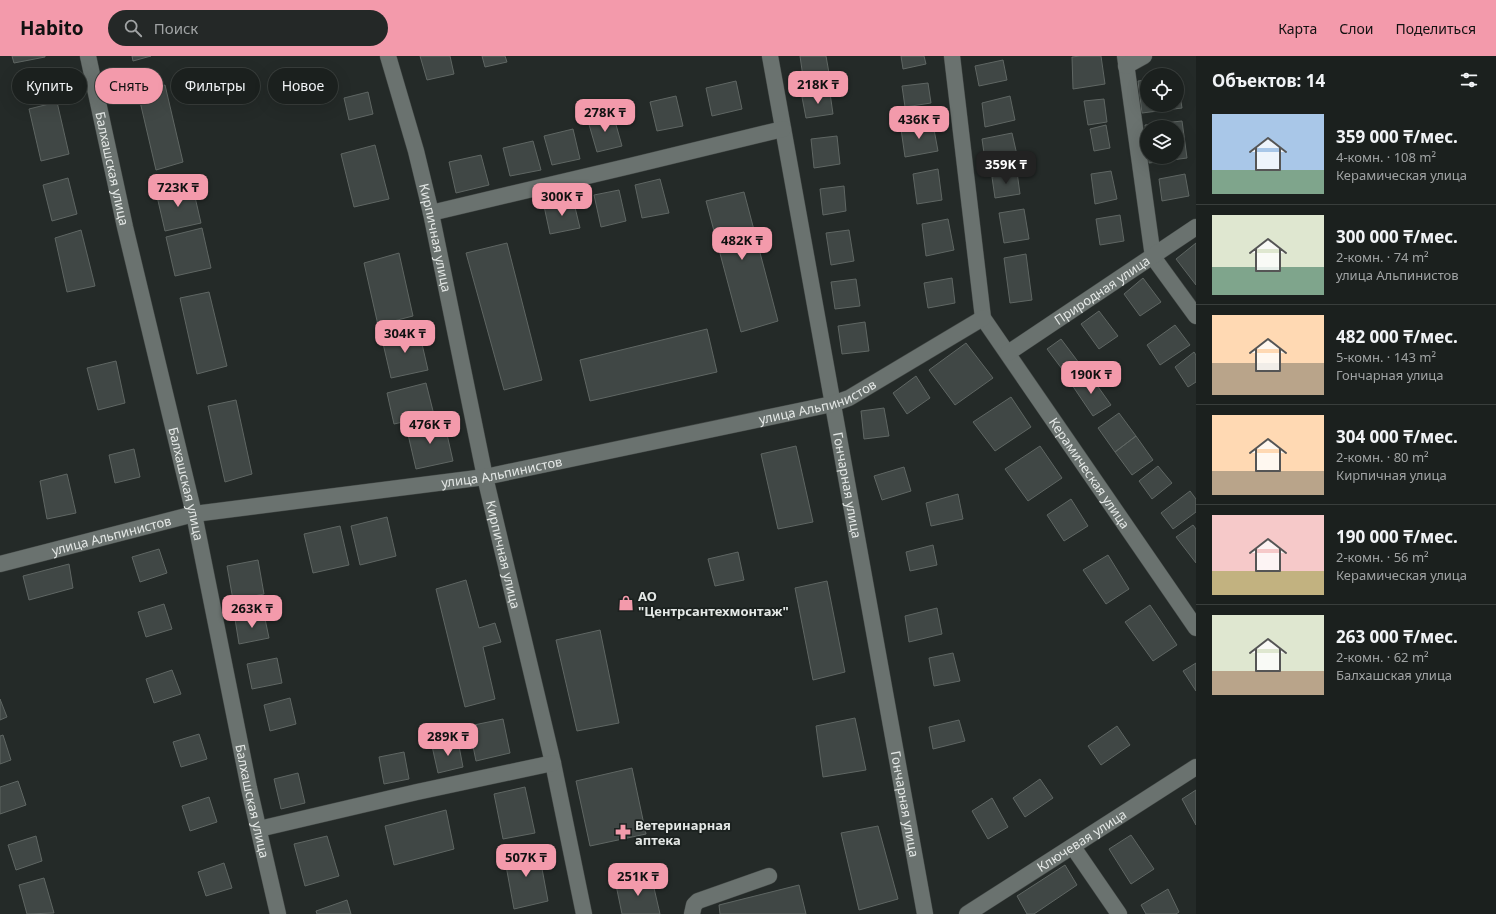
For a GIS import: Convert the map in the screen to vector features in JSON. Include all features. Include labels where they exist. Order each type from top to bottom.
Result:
[{"type":"street","name":"Балхашская улица","points":[[88,56],[125,227],[194,514],[258,830],[278,914]]},
{"type":"street","name":"Кирпичная улица","points":[[388,56],[416,151],[431,213],[486,477],[553,764],[584,914]]},
{"type":"street","name":"Гончарная улица","points":[[770,56],[924,914]]},
{"type":"street","name":"Керамическая улица","points":[[952,56],[984,318],[1196,628]]},
{"type":"street","points":[[1144,56],[1126,61],[1153,257],[1196,316]]},
{"type":"street","points":[[431,213],[638,165],[783,129]]},
{"type":"street","name":"Природная улица","points":[[1008,353],[1196,227]]},
{"type":"street","name":"улица Альпинистов","points":[[0,564],[194,514],[486,477],[832,404],[848,398],[984,318]]},
{"type":"street","points":[[258,830],[417,792],[553,764]]},
{"type":"street","name":"Ключевая улица","points":[[967,914],[1196,767]]},
{"type":"street","points":[[1073,847],[1119,914]]},
{"type":"street","points":[[692,914],[694,905],[698,902],[769,876]]},
{"type":"building","points":[[12,56],[45,56],[45,57],[14,63]]},
{"type":"building","points":[[132,56],[151,56],[133,61]]},
{"type":"building","points":[[420,56],[450,56],[454,74],[427,80]]},
{"type":"building","points":[[482,56],[505,56],[507,62],[485,67]]},
{"type":"building","points":[[800,56],[826,56],[829,73],[803,77]]},
{"type":"building","points":[[901,56],[924,56],[926,64],[903,69]]},
{"type":"building","points":[[1101,56],[1105,84],[1073,89],[1072,57]]},
{"type":"building","points":[[1003,60],[1007,80],[979,86],[975,66]]},
{"type":"building","points":[[736,81],[742,109],[712,116],[706,88]]},
{"type":"building","points":[[1138,81],[1140,81],[1140,97]]},
{"type":"building","points":[[928,83],[931,103],[905,107],[902,86]]},
{"type":"building","points":[[165,85],[183,162],[156,170],[141,104],[163,104],[163,86]]},
{"type":"building","points":[[368,92],[373,114],[349,120],[344,98]]},
{"type":"building","points":[[830,93],[833,114],[806,118],[802,97]]},
{"type":"building","points":[[676,96],[683,126],[657,131],[650,102]]},
{"type":"building","points":[[1010,96],[1015,120],[985,127],[982,103]]},
{"type":"building","points":[[1104,99],[1107,122],[1088,125],[1084,101]]},
{"type":"building","points":[[49,104],[57,104],[69,154],[41,161],[29,109]]},
{"type":"building","points":[[613,114],[622,146],[597,152],[588,121]]},
{"type":"building","points":[[933,124],[938,151],[905,157],[901,129]]},
{"type":"building","points":[[1106,125],[1110,148],[1094,151],[1090,129]]},
{"type":"building","points":[[573,129],[580,159],[552,165],[544,136]]},
{"type":"building","points":[[1012,133],[1017,155],[985,160],[982,139]]},
{"type":"building","points":[[837,136],[840,164],[814,168],[811,139]]},
{"type":"building","points":[[1184,136],[1187,158],[1184,158]]},
{"type":"building","points":[[533,141],[541,170],[510,176],[503,148]]},
{"type":"building","points":[[375,145],[389,199],[354,207],[341,154]]},
{"type":"building","points":[[481,155],[489,185],[456,193],[449,162]]},
{"type":"building","points":[[938,169],[942,200],[917,204],[913,174]]},
{"type":"building","points":[[1111,171],[1117,199],[1095,204],[1091,174]]},
{"type":"building","points":[[1017,172],[1020,194],[995,198],[992,177]]},
{"type":"building","points":[[1185,174],[1189,196],[1162,201],[1159,179]]},
{"type":"building","points":[[68,178],[77,214],[52,221],[43,185]]},
{"type":"building","points":[[660,179],[669,213],[642,218],[635,185]]},
{"type":"building","points":[[192,184],[201,223],[165,231],[156,192]]},
{"type":"building","points":[[844,186],[846,211],[823,215],[820,189]]},
{"type":"building","points":[[619,190],[626,221],[601,227],[594,195]]},
{"type":"building","points":[[744,192],[778,321],[741,332],[706,201]]},
{"type":"building","points":[[573,199],[580,228],[550,234],[544,206]]},
{"type":"building","points":[[1024,209],[1029,239],[1004,243],[999,213]]},
{"type":"building","points":[[1120,215],[1124,241],[1100,245],[1096,219]]},
{"type":"building","points":[[948,219],[954,250],[926,256],[922,224]]},
{"type":"building","points":[[202,228],[211,268],[175,276],[166,237]]},
{"type":"building","points":[[81,230],[95,286],[67,292],[55,238]]},
{"type":"building","points":[[849,230],[854,261],[831,265],[826,233]]},
{"type":"building","points":[[507,243],[542,380],[504,390],[466,253]]},
{"type":"building","points":[[1196,243],[1196,285],[1176,259]]},
{"type":"building","points":[[399,253],[413,316],[378,325],[364,263]]},
{"type":"building","points":[[1026,254],[1032,300],[1010,303],[1004,258]]},
{"type":"building","points":[[952,278],[955,303],[928,308],[924,283]]},
{"type":"building","points":[[1143,278],[1161,302],[1140,316],[1124,294]]},
{"type":"building","points":[[856,279],[860,306],[835,309],[831,282]]},
{"type":"building","points":[[209,292],[227,366],[197,374],[180,298]]},
{"type":"building","points":[[1099,311],[1118,336],[1099,349],[1081,324]]},
{"type":"building","points":[[865,322],[869,351],[842,354],[838,326]]},
{"type":"building","points":[[1175,325],[1190,345],[1160,365],[1147,345]]},
{"type":"building","points":[[707,329],[717,372],[590,401],[580,360]]},
{"type":"building","points":[[419,331],[428,370],[391,378],[382,339]]},
{"type":"building","points":[[1061,339],[1079,363],[1065,373],[1047,349]]},
{"type":"building","points":[[966,343],[993,378],[955,405],[929,370]]},
{"type":"building","points":[[1194,352],[1196,355],[1196,382],[1188,387],[1175,367]]},
{"type":"building","points":[[116,361],[125,403],[98,410],[87,368]]},
{"type":"building","points":[[1089,374],[1111,405],[1093,416],[1072,385]]},
{"type":"building","points":[[916,376],[930,398],[907,414],[893,393]]},
{"type":"building","points":[[426,383],[434,415],[394,424],[387,393]]},
{"type":"building","points":[[1011,397],[1031,427],[995,451],[973,422]]},
{"type":"building","points":[[236,400],[252,474],[225,482],[208,406]]},
{"type":"building","points":[[884,408],[889,436],[864,439],[861,411]]},
{"type":"building","points":[[1119,413],[1136,436],[1115,452],[1098,428]]},
{"type":"building","points":[[444,421],[453,461],[416,469],[407,430]]},
{"type":"building","points":[[1136,436],[1153,460],[1132,475],[1115,452]]},
{"type":"building","points":[[796,446],[813,522],[778,529],[761,454]]},
{"type":"building","points":[[1040,446],[1062,478],[1028,501],[1005,469]]},
{"type":"building","points":[[134,449],[140,477],[115,483],[109,455]]},
{"type":"building","points":[[1158,466],[1172,483],[1152,499],[1139,481]]},
{"type":"building","points":[[904,467],[911,491],[882,500],[874,476]]},
{"type":"building","points":[[67,474],[76,513],[47,519],[40,481]]},
{"type":"building","points":[[1190,491],[1196,499],[1196,512],[1173,529],[1161,513]]},
{"type":"building","points":[[958,494],[963,519],[931,526],[926,503]]},
{"type":"building","points":[[1071,499],[1088,526],[1064,541],[1047,515]]},
{"type":"building","points":[[387,517],[396,556],[360,565],[351,526]]},
{"type":"building","points":[[1193,525],[1196,529],[1196,563],[1176,537]]},
{"type":"building","points":[[340,526],[349,565],[313,573],[304,534]]},
{"type":"building","points":[[933,545],[937,565],[910,571],[906,552]]},
{"type":"building","points":[[159,549],[167,573],[140,582],[132,557]]},
{"type":"building","points":[[738,552],[744,580],[715,586],[708,559]]},
{"type":"building","points":[[1108,555],[1129,589],[1106,604],[1083,570]]},
{"type":"building","points":[[258,560],[264,594],[233,600],[227,566]]},
{"type":"building","points":[[69,564],[73,588],[29,600],[23,576]]},
{"type":"building","points":[[466,580],[479,628],[495,623],[501,642],[483,647],[495,699],[465,707],[436,589]]},
{"type":"building","points":[[827,581],[845,672],[813,680],[795,588]]},
{"type":"building","points":[[164,604],[172,629],[146,637],[138,612]]},
{"type":"building","points":[[1150,605],[1177,645],[1153,661],[1125,622]]},
{"type":"building","points":[[937,608],[942,634],[909,642],[905,616]]},
{"type":"building","points":[[264,614],[269,638],[239,644],[235,619]]},
{"type":"building","points":[[600,630],[619,723],[577,731],[556,640]]},
{"type":"building","points":[[953,653],[960,681],[934,686],[929,658]]},
{"type":"building","points":[[277,658],[282,683],[252,689],[247,664]]},
{"type":"building","points":[[1196,663],[1196,691],[1183,671]]},
{"type":"building","points":[[172,670],[181,694],[154,703],[146,679]]},
{"type":"building","points":[[290,698],[296,724],[270,731],[264,705]]},
{"type":"building","points":[[0,699],[7,717],[0,720]]},
{"type":"building","points":[[855,718],[866,770],[823,777],[816,726]]},
{"type":"building","points":[[503,719],[510,753],[476,761],[469,726]]},
{"type":"building","points":[[959,720],[965,741],[933,749],[929,727]]},
{"type":"building","points":[[1117,726],[1130,745],[1101,765],[1088,746]]},
{"type":"building","points":[[199,734],[207,759],[181,767],[173,742]]},
{"type":"building","points":[[3,735],[11,760],[0,764],[0,736]]},
{"type":"building","points":[[458,741],[463,767],[438,773],[432,746]]},
{"type":"building","points":[[404,752],[409,779],[384,784],[379,757]]},
{"type":"building","points":[[632,768],[646,834],[590,846],[576,781]]},
{"type":"building","points":[[298,773],[305,803],[281,809],[274,779]]},
{"type":"building","points":[[1040,779],[1053,798],[1025,817],[1013,798]]},
{"type":"building","points":[[18,781],[26,805],[0,814],[0,787]]},
{"type":"building","points":[[525,787],[535,833],[503,839],[494,794]]},
{"type":"building","points":[[1196,790],[1196,825],[1182,799]]},
{"type":"building","points":[[209,797],[217,822],[190,831],[182,806]]},
{"type":"building","points":[[992,798],[1008,827],[988,839],[972,811]]},
{"type":"building","points":[[446,810],[454,849],[394,865],[385,826]]},
{"type":"building","points":[[878,826],[898,899],[859,910],[841,833]]},
{"type":"building","points":[[1131,835],[1154,869],[1131,884],[1109,849]]},
{"type":"building","points":[[36,836],[42,861],[16,870],[8,845]]},
{"type":"building","points":[[327,836],[339,876],[305,886],[294,844]]},
{"type":"building","points":[[538,847],[548,901],[514,909],[504,855]]},
{"type":"building","points":[[224,863],[232,888],[206,896],[198,872]]},
{"type":"building","points":[[1065,865],[1077,885],[1034,914],[1027,914],[1017,896]]},
{"type":"building","points":[[651,875],[660,914],[622,914],[616,885]]},
{"type":"building","points":[[44,878],[54,913],[27,914],[19,885]]},
{"type":"building","points":[[799,885],[806,914],[720,914],[719,905]]},
{"type":"building","points":[[1168,889],[1179,912],[1176,914],[1146,914],[1141,905]]},
{"type":"building","points":[[347,900],[351,914],[317,914],[316,911]]},
{"type":"place","name":"АО \"Центрсантехмонтаж\"","points":[[626,603]]},
{"type":"place","name":"Ветеринарная аптека","points":[[623,832]]}]
